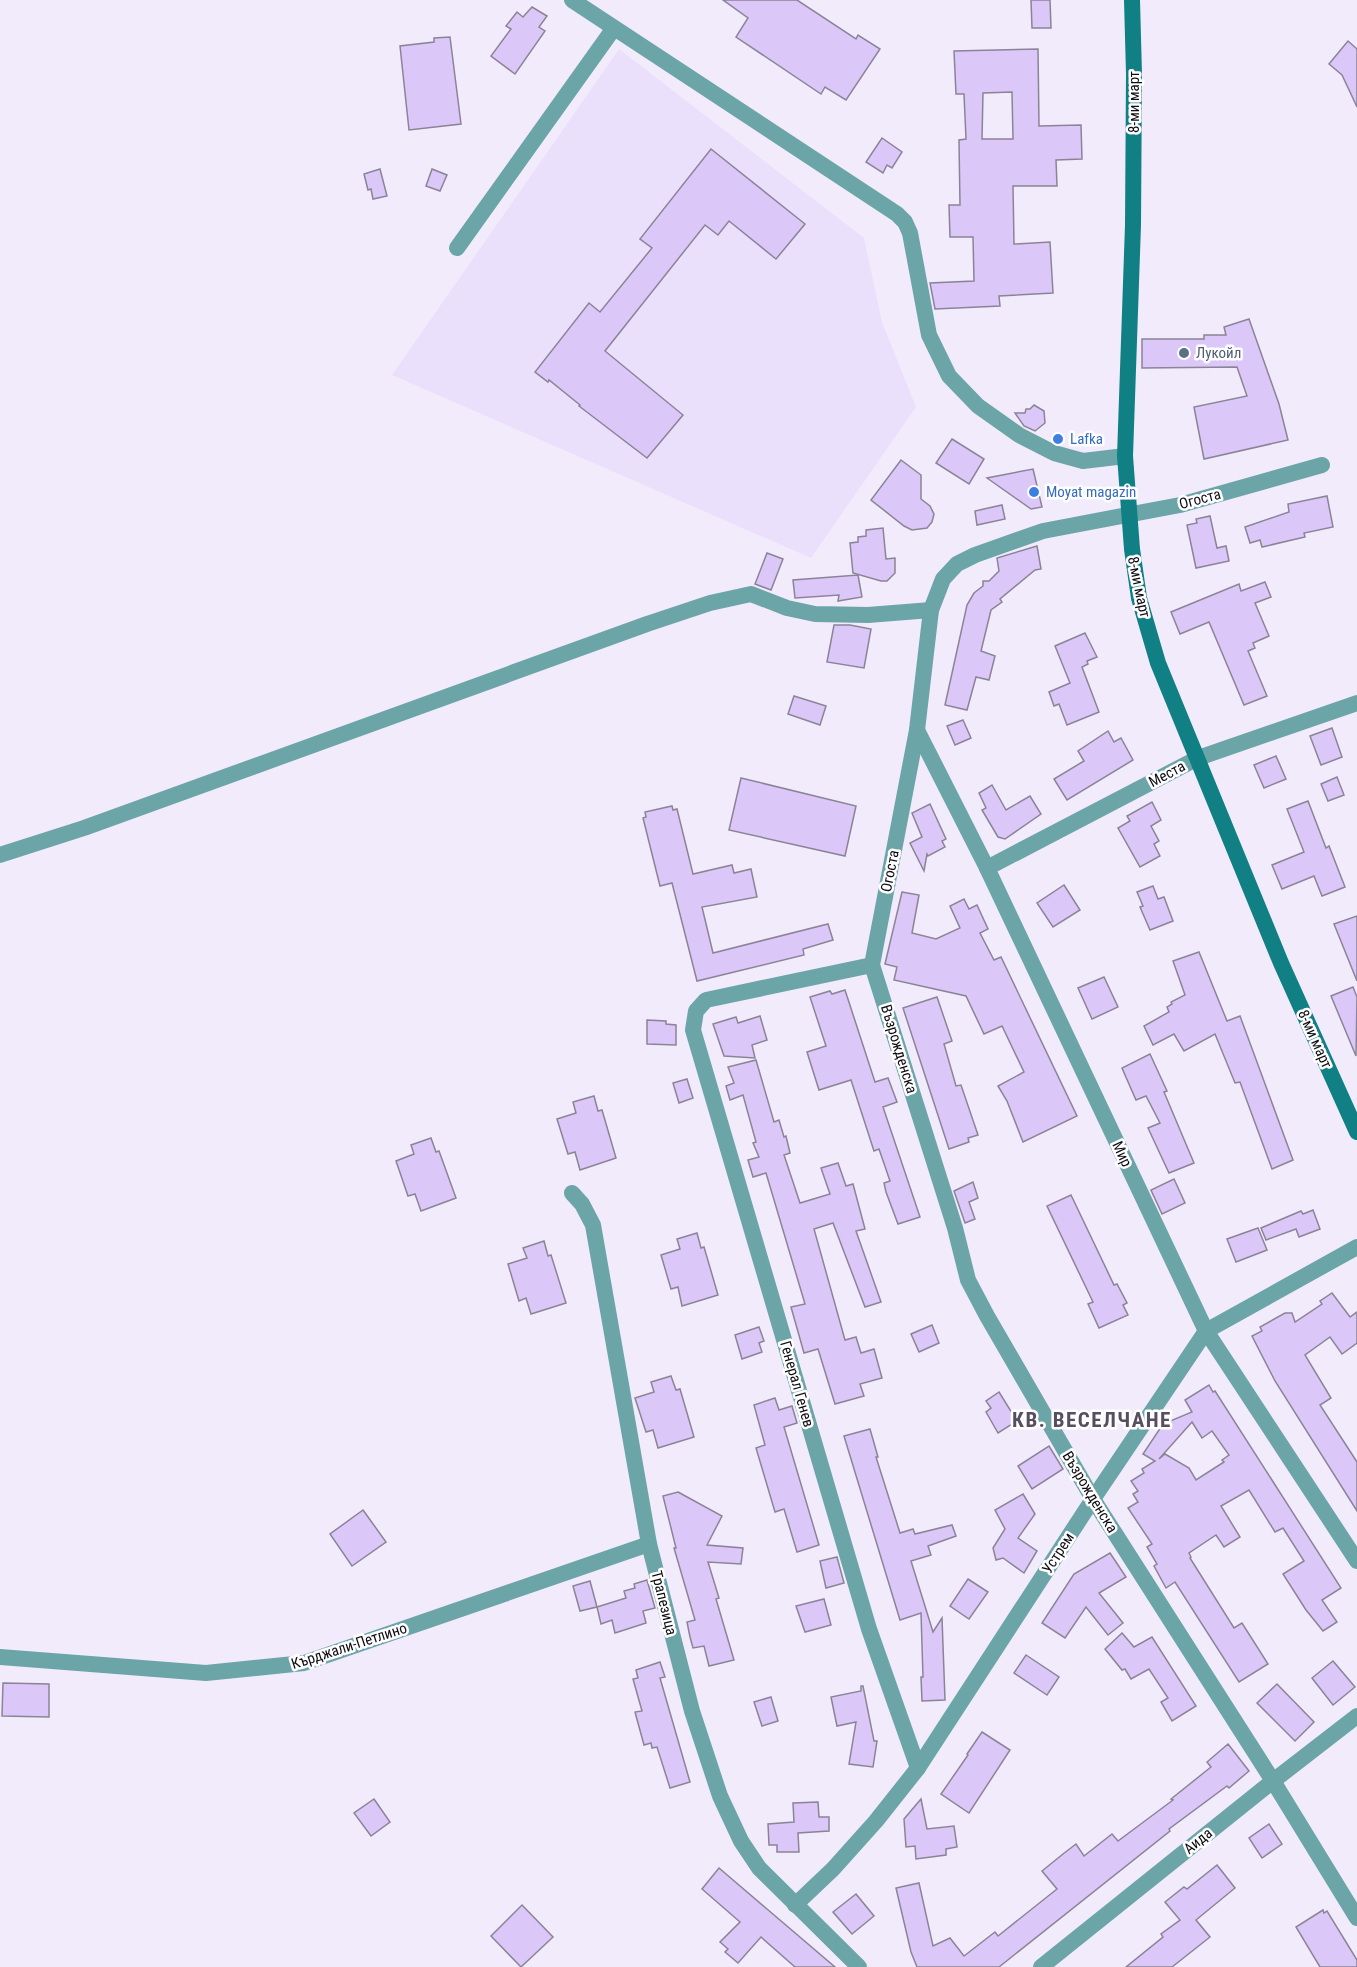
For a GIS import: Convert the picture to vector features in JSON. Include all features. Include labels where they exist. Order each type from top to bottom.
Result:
[{"type":"main road","name":"8-ми март","points":[[1131,0],[1134,74],[1133,225],[1125,456],[1132,549],[1139,598],[1158,663],[1281,963],[1357,1132]]},
{"type":"street","points":[[572,0],[897,214],[905,222],[910,233],[929,335],[949,376],[978,406],[1019,435],[1054,453],[1083,461],[1125,456]]},
{"type":"street","points":[[457,248],[614,28]]},
{"type":"street","name":"Огоста","points":[[872,965],[917,730],[931,610],[943,579],[957,564],[975,555],[1043,531],[1180,505],[1322,465]]},
{"type":"street","points":[[0,855],[84,828],[710,603],[751,594],[787,608],[815,614],[868,615],[931,610]]},
{"type":"street","name":"Места","points":[[987,868],[1198,758],[1357,703]]},
{"type":"street","name":"Мир","points":[[917,730],[987,868],[1206,1330],[1357,1562]]},
{"type":"street","name":"Генерал Генев","points":[[872,965],[706,1000],[696,1011],[693,1030],[869,1629],[918,1768]]},
{"type":"street","name":"Възрожденска","points":[[872,965],[955,1228],[968,1280],[1093,1499],[1273,1781],[1357,1918]]},
{"type":"street","name":"Трапезица","points":[[572,1192],[582,1204],[593,1225],[649,1544],[692,1711],[720,1796],[741,1842],[759,1868],[859,1967]]},
{"type":"street","name":"Устрем","points":[[795,1905],[833,1869],[876,1821],[918,1768],[1206,1330],[1357,1247]]},
{"type":"street","name":"Кърджали-Петлино","points":[[0,1657],[206,1673],[304,1663],[649,1544]]},
{"type":"street","name":"Аида","points":[[1041,1967],[1357,1716]]},
{"type":"shaded area","points":[[619,49],[864,238],[882,322],[916,407],[811,558],[392,375]]},
{"type":"building","points":[[723,0],[797,0],[856,39],[858,35],[880,49],[846,100],[825,87],[821,94],[736,37],[748,18]]},
{"type":"building","points":[[1031,0],[1050,0],[1051,28],[1032,28]]},
{"type":"building","points":[[532,7],[547,16],[539,27],[545,31],[515,74],[491,56],[511,29],[506,26],[517,12],[523,17]]},
{"type":"building","points":[[450,37],[461,124],[409,130],[400,46],[434,42],[434,38]]},
{"type":"building","points":[[1348,41],[1357,49],[1357,107],[1342,75],[1329,64]]},
{"type":"building","points":[[1038,49],[1039,126],[1081,125],[1082,159],[1056,160],[1057,186],[1013,186],[1014,244],[1050,242],[1053,293],[999,296],[1000,306],[935,309],[930,283],[974,281],[973,237],[950,237],[949,205],[960,205],[959,140],[966,139],[964,94],[956,94],[954,51]],"holes":[[[1012,92],[1013,139],[982,139],[983,93]]]},
{"type":"building","points":[[882,138],[902,152],[892,168],[887,165],[883,173],[866,162]]},
{"type":"building","points":[[711,149],[805,224],[776,259],[729,221],[718,235],[705,225],[605,351],[683,415],[647,458],[549,380],[548,382],[535,372],[589,303],[600,312],[652,248],[640,239]]},
{"type":"building","points":[[380,169],[387,196],[373,199],[364,174]]},
{"type":"building","points":[[432,169],[447,175],[440,191],[426,186]]},
{"type":"building","points":[[1249,319],[1279,404],[1288,440],[1204,459],[1194,407],[1247,396],[1237,367],[1142,368],[1142,339],[1204,339],[1204,335],[1226,335],[1224,327]]},
{"type":"building","points":[[1034,405],[1044,411],[1045,423],[1035,431],[1024,426],[1015,413],[1025,413],[1026,409]]},
{"type":"building","points":[[952,439],[984,459],[969,484],[936,463]]},
{"type":"building","points":[[901,460],[921,475],[921,499],[930,506],[934,514],[927,528],[912,530],[904,526],[871,500]]},
{"type":"building","points":[[1033,469],[1042,507],[1031,509],[987,478]]},
{"type":"building","points":[[1327,496],[1333,527],[1304,533],[1305,537],[1262,547],[1260,540],[1250,543],[1245,527],[1289,512],[1288,504]]},
{"type":"building","points":[[1002,505],[1005,519],[977,525],[975,511]]},
{"type":"building","points":[[1210,516],[1217,548],[1226,546],[1229,561],[1196,568],[1187,525],[1197,523],[1196,519]]},
{"type":"building","points":[[883,528],[886,559],[895,558],[895,573],[887,581],[881,581],[853,573],[850,543],[858,542],[858,537],[866,536],[866,530]]},
{"type":"building","points":[[1037,546],[1041,569],[1035,570],[1000,599],[1002,602],[991,610],[981,651],[995,656],[989,680],[976,677],[967,710],[945,705],[967,605],[974,593],[983,586],[983,581],[989,581],[999,571],[997,558]]},
{"type":"building","points":[[767,553],[783,559],[771,590],[755,584]]},
{"type":"building","points":[[858,575],[862,597],[838,601],[839,595],[795,598],[793,580]]},
{"type":"building","points":[[1265,582],[1271,597],[1255,603],[1269,636],[1253,643],[1255,648],[1248,651],[1267,696],[1244,705],[1209,622],[1180,634],[1171,612],[1239,584],[1241,591]]},
{"type":"building","points":[[834,625],[871,629],[864,668],[827,662]]},
{"type":"building","points":[[1085,633],[1097,657],[1087,661],[1088,664],[1082,667],[1099,712],[1067,725],[1059,704],[1054,706],[1049,692],[1070,683],[1055,646]]},
{"type":"building","points":[[794,696],[826,706],[820,725],[788,714]]},
{"type":"building","points":[[963,720],[971,738],[955,745],[947,726]]},
{"type":"building","points":[[1332,728],[1342,757],[1321,765],[1310,736]]},
{"type":"building","points":[[1108,731],[1114,742],[1121,738],[1133,760],[1067,800],[1054,779],[1084,761],[1078,751]]},
{"type":"building","points":[[1276,756],[1286,779],[1264,788],[1254,765]]},
{"type":"building","points":[[1337,777],[1344,795],[1328,801],[1321,784]]},
{"type":"building","points":[[741,778],[856,806],[845,856],[729,830]]},
{"type":"building","points":[[992,785],[1006,810],[1030,796],[1041,814],[1005,839],[998,837],[982,810],[986,808],[979,793]]},
{"type":"building","points":[[1308,801],[1326,848],[1329,846],[1345,887],[1322,896],[1314,876],[1282,889],[1272,865],[1304,852],[1287,809]]},
{"type":"building","points":[[1152,802],[1161,820],[1151,826],[1159,841],[1154,844],[1160,856],[1140,867],[1118,828],[1130,821],[1127,816]]},
{"type":"building","points":[[930,804],[946,839],[942,841],[945,847],[928,856],[927,854],[924,871],[910,843],[922,837],[912,813]]},
{"type":"building","points":[[672,806],[673,810],[677,809],[693,874],[732,865],[734,873],[751,869],[757,897],[702,907],[713,953],[828,924],[833,940],[803,949],[804,955],[697,981],[672,883],[660,886],[643,818],[646,817],[645,812]]},
{"type":"building","points":[[1064,885],[1080,910],[1053,927],[1037,903]]},
{"type":"building","points":[[1153,886],[1158,899],[1164,897],[1173,921],[1150,930],[1140,907],[1143,906],[1137,892]]},
{"type":"building","points":[[902,892],[919,895],[912,933],[936,939],[960,928],[950,906],[964,899],[969,909],[977,905],[988,929],[980,933],[994,960],[1001,957],[1077,1116],[1023,1142],[1007,1101],[998,1086],[1024,1072],[1002,1026],[984,1034],[966,996],[894,980],[897,967],[885,964]]},
{"type":"building","points":[[1357,916],[1357,981],[1334,924]]},
{"type":"building","points":[[1199,952],[1227,1021],[1240,1016],[1293,1160],[1272,1169],[1240,1082],[1235,1083],[1215,1034],[1184,1051],[1174,1034],[1153,1045],[1144,1026],[1169,1012],[1167,1007],[1172,1004],[1171,1002],[1185,995],[1173,961]]},
{"type":"building","points":[[1104,977],[1118,1007],[1092,1019],[1078,988]]},
{"type":"building","points":[[1353,987],[1357,997],[1356,1056],[1331,996]]},
{"type":"building","points":[[845,990],[875,1082],[888,1078],[897,1102],[883,1107],[920,1217],[898,1224],[884,1183],[890,1181],[879,1149],[874,1151],[851,1080],[819,1090],[807,1052],[826,1046],[810,997],[830,991],[832,994]]},
{"type":"building","points":[[937,997],[952,1041],[944,1044],[956,1086],[961,1085],[978,1135],[968,1138],[969,1142],[949,1149],[903,1008]]},
{"type":"building","points":[[760,1016],[767,1040],[752,1045],[755,1058],[724,1056],[713,1024],[736,1017],[738,1023]]},
{"type":"building","points":[[647,1020],[666,1021],[666,1024],[676,1025],[676,1045],[647,1044]]},
{"type":"building","points":[[1150,1054],[1167,1091],[1164,1092],[1194,1163],[1169,1173],[1148,1128],[1160,1123],[1146,1096],[1136,1100],[1122,1068]]},
{"type":"building","points":[[756,1060],[774,1122],[779,1120],[784,1137],[786,1136],[790,1153],[784,1155],[800,1203],[830,1194],[821,1168],[838,1163],[846,1186],[853,1184],[865,1229],[856,1231],[881,1302],[865,1307],[833,1223],[814,1229],[845,1340],[856,1337],[861,1353],[874,1349],[882,1378],[860,1384],[864,1396],[835,1404],[818,1349],[804,1353],[791,1307],[805,1304],[766,1173],[753,1177],[748,1160],[759,1157],[753,1143],[756,1142],[743,1095],[730,1100],[726,1086],[734,1083],[728,1067]]},
{"type":"building","points":[[687,1079],[693,1098],[679,1103],[673,1083]]},
{"type":"building","points":[[594,1096],[598,1111],[602,1110],[616,1158],[580,1170],[575,1152],[568,1154],[557,1119],[576,1113],[573,1102]]},
{"type":"building","points":[[431,1138],[436,1152],[439,1151],[456,1198],[421,1211],[415,1194],[408,1196],[396,1161],[414,1154],[411,1145]]},
{"type":"building","points":[[1174,1179],[1185,1203],[1162,1214],[1151,1190]]},
{"type":"building","points":[[973,1182],[978,1198],[969,1202],[975,1219],[965,1223],[954,1191]]},
{"type":"building","points":[[1071,1195],[1114,1285],[1117,1284],[1127,1303],[1123,1305],[1128,1315],[1099,1328],[1088,1304],[1093,1302],[1047,1206]]},
{"type":"building","points":[[1313,1210],[1320,1229],[1299,1237],[1296,1229],[1266,1240],[1261,1228],[1301,1211],[1303,1214]]},
{"type":"building","points":[[1258,1228],[1267,1250],[1236,1262],[1227,1239]]},
{"type":"building","points":[[697,1233],[701,1248],[704,1247],[718,1295],[682,1306],[678,1287],[671,1289],[661,1255],[680,1249],[677,1239]]},
{"type":"building","points":[[544,1241],[548,1256],[551,1255],[566,1303],[531,1314],[526,1298],[519,1301],[508,1264],[527,1258],[523,1248]]},
{"type":"building","points":[[1332,1293],[1350,1317],[1357,1312],[1357,1343],[1342,1354],[1330,1337],[1305,1355],[1331,1398],[1320,1405],[1357,1462],[1357,1511],[1275,1381],[1252,1336],[1262,1331],[1260,1327],[1285,1313],[1292,1313],[1295,1322],[1322,1304],[1320,1301]]},
{"type":"building","points":[[932,1325],[939,1343],[919,1352],[911,1334]]},
{"type":"building","points":[[759,1327],[764,1341],[759,1343],[762,1352],[742,1359],[735,1335]]},
{"type":"building","points":[[671,1376],[676,1390],[680,1389],[694,1437],[658,1448],[653,1430],[646,1432],[635,1398],[654,1392],[651,1382]]},
{"type":"building","points":[[1209,1385],[1213,1392],[1215,1391],[1341,1588],[1322,1600],[1337,1622],[1323,1631],[1306,1610],[1283,1574],[1304,1561],[1283,1528],[1275,1532],[1249,1490],[1221,1506],[1240,1537],[1224,1547],[1216,1535],[1189,1553],[1234,1628],[1242,1623],[1268,1664],[1239,1682],[1175,1582],[1166,1588],[1154,1566],[1157,1564],[1147,1547],[1152,1544],[1128,1508],[1138,1502],[1133,1494],[1138,1491],[1131,1481],[1144,1473],[1142,1469],[1155,1461],[1143,1454],[1163,1424],[1192,1412],[1185,1400]],"holes":[[[1192,1422],[1202,1438],[1212,1431],[1229,1455],[1222,1460],[1224,1462],[1196,1480],[1189,1468],[1165,1454],[1159,1459]]]},
{"type":"building","points":[[999,1392],[1017,1421],[998,1433],[986,1412],[991,1408],[986,1401]]},
{"type":"building","points":[[775,1398],[779,1410],[792,1406],[797,1423],[784,1427],[819,1545],[797,1552],[784,1509],[775,1512],[756,1448],[765,1445],[754,1405]]},
{"type":"building","points":[[870,1429],[878,1457],[876,1457],[900,1533],[913,1529],[915,1534],[952,1525],[956,1536],[928,1546],[931,1555],[911,1561],[933,1632],[942,1618],[945,1700],[922,1701],[921,1613],[900,1620],[844,1436]]},
{"type":"building","points":[[1049,1446],[1063,1469],[1032,1489],[1018,1466]]},
{"type":"building","points":[[678,1492],[722,1516],[707,1545],[743,1548],[741,1564],[708,1562],[734,1660],[709,1666],[704,1646],[693,1648],[687,1622],[695,1620],[674,1548],[676,1548],[663,1496]]},
{"type":"building","points":[[1023,1494],[1035,1514],[1018,1538],[1037,1551],[1024,1573],[1003,1558],[996,1560],[993,1548],[1005,1529],[995,1510]]},
{"type":"building","points":[[363,1510],[386,1542],[352,1566],[330,1534]]},
{"type":"building","points":[[1110,1553],[1126,1577],[1099,1593],[1123,1623],[1108,1635],[1086,1607],[1065,1638],[1042,1623],[1074,1574]]},
{"type":"building","points":[[837,1557],[844,1583],[826,1588],[820,1561]]},
{"type":"building","points":[[968,1579],[988,1592],[969,1619],[950,1606]]},
{"type":"building","points":[[647,1580],[655,1608],[643,1611],[646,1623],[615,1633],[612,1620],[601,1624],[597,1607],[626,1598],[624,1591],[635,1588],[634,1584]]},
{"type":"building","points":[[590,1581],[597,1607],[580,1611],[573,1586]]},
{"type":"building","points":[[824,1599],[831,1625],[805,1632],[796,1606]]},
{"type":"building","points":[[1122,1633],[1134,1647],[1152,1637],[1196,1706],[1172,1721],[1161,1702],[1168,1698],[1149,1669],[1131,1679],[1125,1669],[1122,1670],[1105,1649]]},
{"type":"building","points":[[1026,1655],[1059,1677],[1047,1695],[1014,1673]]},
{"type":"building","points":[[1333,1661],[1355,1687],[1333,1705],[1312,1678]]},
{"type":"building","points":[[660,1662],[665,1677],[660,1678],[690,1782],[670,1788],[657,1747],[652,1748],[651,1743],[644,1745],[635,1712],[642,1711],[633,1679],[638,1678],[636,1670]]},
{"type":"building","points":[[3,1683],[49,1684],[49,1717],[2,1716]]},
{"type":"building","points":[[1277,1684],[1314,1722],[1295,1741],[1257,1703]]},
{"type":"building","points":[[861,1686],[863,1686],[874,1741],[877,1741],[873,1767],[849,1764],[856,1722],[837,1726],[831,1697],[861,1691]]},
{"type":"building","points":[[771,1697],[778,1721],[762,1726],[754,1702]]},
{"type":"building","points":[[982,1732],[1010,1750],[969,1813],[941,1794]]},
{"type":"building","points":[[1228,1744],[1249,1771],[1229,1788],[1227,1786],[1169,1829],[1170,1831],[999,1967],[917,1967],[911,1952],[896,1888],[919,1883],[933,1946],[950,1938],[964,1956],[995,1932],[998,1936],[1057,1889],[1042,1871],[1063,1854],[1076,1844],[1084,1856],[1112,1834],[1118,1841],[1173,1800],[1171,1799],[1211,1767],[1207,1762]]},
{"type":"building","points":[[374,1799],[390,1822],[371,1836],[354,1813]]},
{"type":"building","points":[[921,1799],[927,1829],[954,1826],[957,1847],[946,1849],[946,1855],[916,1859],[915,1846],[906,1847],[904,1819]]},
{"type":"building","points":[[818,1802],[819,1817],[829,1817],[829,1831],[798,1833],[799,1852],[777,1852],[777,1845],[769,1845],[768,1824],[794,1822],[793,1803]]},
{"type":"building","points":[[1269,1824],[1282,1844],[1262,1858],[1249,1838]]},
{"type":"building","points":[[1217,1865],[1235,1888],[1196,1920],[1210,1937],[1172,1967],[1126,1967],[1163,1937],[1161,1934],[1180,1920],[1165,1902],[1184,1887],[1187,1889]]},
{"type":"building","points":[[719,1868],[835,1967],[795,1967],[761,1937],[738,1963],[725,1952],[728,1949],[720,1942],[740,1922],[702,1889]]},
{"type":"building","points":[[856,1894],[874,1916],[852,1934],[833,1912]]},
{"type":"building","points":[[522,1905],[553,1937],[521,1967],[491,1936]]},
{"type":"building","points":[[1323,1910],[1324,1913],[1327,1911],[1357,1960],[1357,1967],[1320,1967],[1296,1927]]},
{"type":"place","name":"Лукойл","points":[[1184,353]]},
{"type":"place","name":"Lafka","points":[[1058,439]]},
{"type":"place","name":"Moyat magazin","points":[[1034,492]]},
{"type":"district","name":"КВ. ВЕСЕЛЧАНЕ","points":[[1092,1420]]}]
